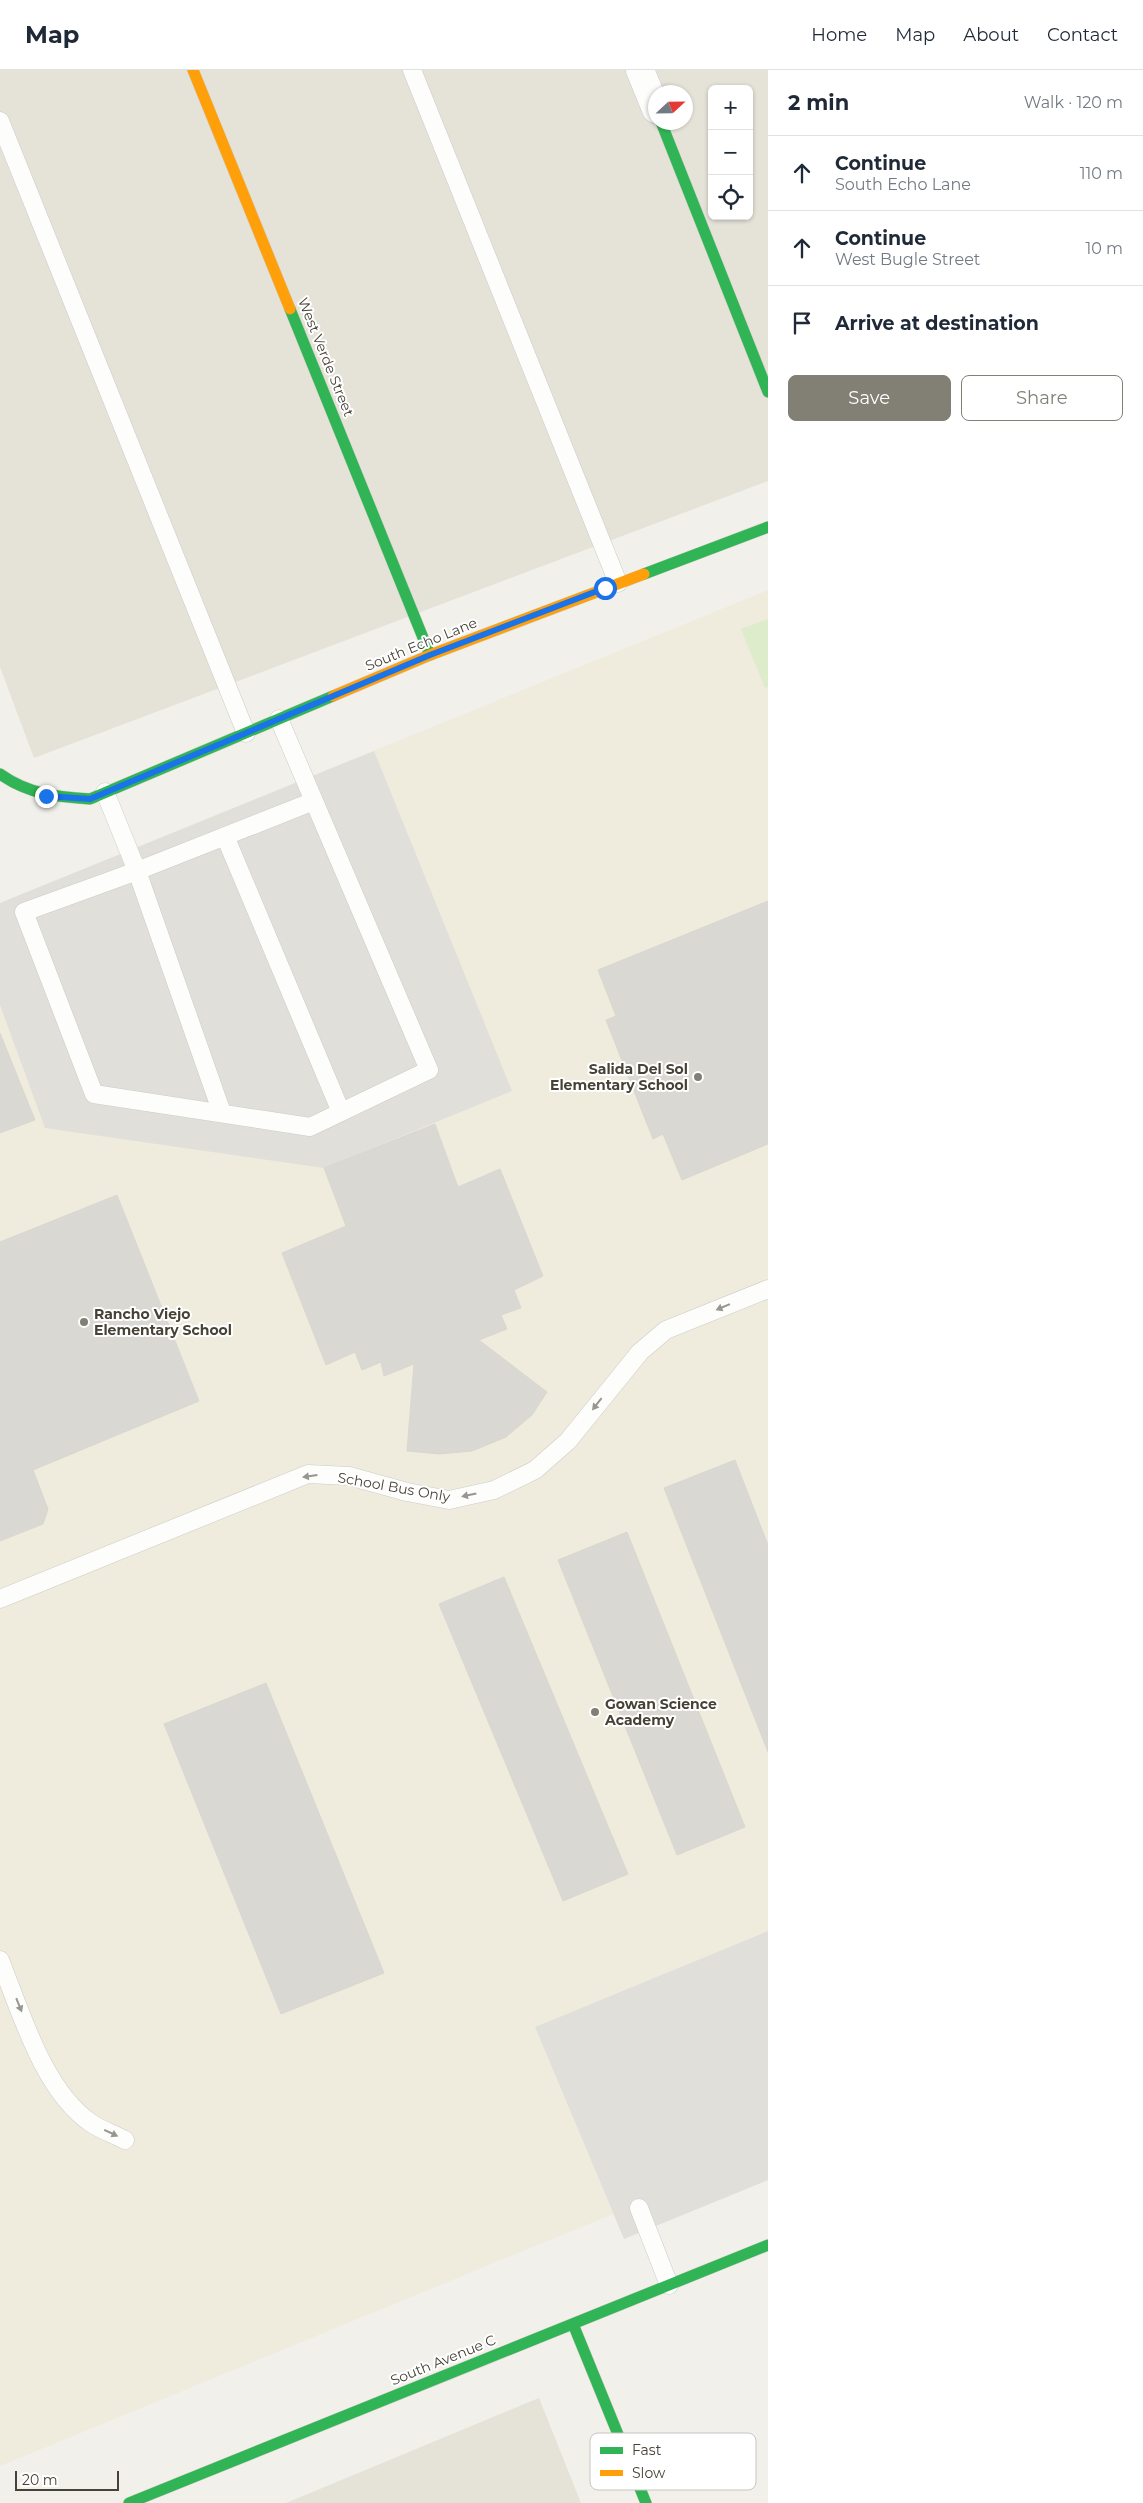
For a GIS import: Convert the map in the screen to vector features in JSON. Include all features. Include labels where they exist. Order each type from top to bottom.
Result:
[{"type":"street","name":"West Verde Street","points":[[193,70],[430,655]]},
{"type":"street","points":[[640,70],[648,90]]},
{"type":"street","points":[[664,130],[768,392]]},
{"type":"street","name":"South Echo Lane","points":[[98,796],[430,655],[768,527]]},
{"type":"street","points":[[0,774],[15,786],[46,796],[98,796]]},
{"type":"street","name":"South Avenue C","points":[[129,2503],[768,2245]]},
{"type":"street","points":[[573,2324],[617,2433]]},
{"type":"street","points":[[641,2490],[646,2503]]},
{"type":"lane","points":[[412,70],[618,583]]},
{"type":"lane","points":[[0,122],[246,733]]},
{"type":"lane","points":[[280,719],[429,1070],[310,1127],[94,1094],[24,912],[137,871],[314,801]]},
{"type":"lane","points":[[98,796],[137,871],[222,1113]]},
{"type":"lane","points":[[225,836],[341,1112]]},
{"type":"lane","name":"School Bus Only","points":[[0,1599],[308,1474],[349,1476],[407,1492],[449,1500],[494,1490],[535,1470],[568,1441],[640,1352],[666,1330],[768,1289]]},
{"type":"lane","points":[[0,1960],[40,2056],[63,2097],[91,2123],[125,2140]]},
{"type":"lane","points":[[639,2208],[669,2285]]},
{"type":"shaded area","points":[[0,70],[768,70],[768,481],[34,758],[0,667]]},
{"type":"shaded area","points":[[768,590],[768,1931],[535,2027],[613,2214],[0,2466],[0,903]]},
{"type":"shaded area","points":[[374,751],[512,1091],[324,1168],[45,1128],[0,1005],[0,903]]},
{"type":"shaded area","points":[[768,1931],[768,2180],[624,2239],[535,2027]]},
{"type":"shaded area","points":[[539,2398],[581,2503],[286,2503]]},
{"type":"green space","points":[[768,619],[768,686],[765,688],[741,629]]},
{"type":"building","name":"Salida Del Sol Elementary School","points":[[768,901],[768,1144],[682,1180],[663,1134],[653,1139],[606,1020],[616,1016],[598,970]]},
{"type":"building","points":[[0,1033],[35,1120],[0,1133]]},
{"type":"building","points":[[435,1124],[458,1187],[500,1169],[543,1276],[514,1290],[521,1308],[501,1315],[507,1329],[479,1340],[547,1392],[532,1415],[506,1437],[472,1451],[439,1454],[407,1451],[414,1364],[384,1376],[381,1362],[362,1370],[355,1352],[326,1365],[282,1253],[346,1226],[324,1168]]},
{"type":"building","name":"Rancho Viejo Elementary School","points":[[117,1195],[199,1401],[33,1470],[48,1509],[43,1524],[0,1541],[0,1242]]},
{"type":"building","points":[[735,1460],[768,1545],[768,1752],[664,1488]]},
{"type":"building","points":[[627,1532],[745,1827],[677,1855],[558,1560]]},
{"type":"building","points":[[504,1577],[628,1874],[563,1901],[439,1604]]},
{"type":"building","points":[[266,1683],[384,1973],[281,2014],[164,1724]]},
{"type":"traffic: fast","points":[[664,130],[768,392]]},
{"type":"traffic: fast","points":[[290,309],[430,655]]},
{"type":"traffic: fast","points":[[644,574],[768,527]]},
{"type":"traffic: fast","points":[[0,774],[32,790],[66,797],[90,799],[333,696]]},
{"type":"traffic: fast","points":[[129,2503],[768,2245]]},
{"type":"traffic: fast","points":[[573,2324],[617,2433]]},
{"type":"traffic: fast","points":[[641,2490],[646,2503]]},
{"type":"traffic: slow","points":[[193,70],[290,309]]},
{"type":"traffic: slow","points":[[333,696],[430,655],[644,574]]},
{"type":"place","name":"Salida Del Sol Elementary School","points":[[698,1077]]},
{"type":"place","name":"Rancho Viejo Elementary School","points":[[84,1322]]},
{"type":"place","name":"Gowan Science Academy","points":[[595,1712]]},
{"type":"route","points":[[46,796],[90,799],[430,655],[605,588]]}]
